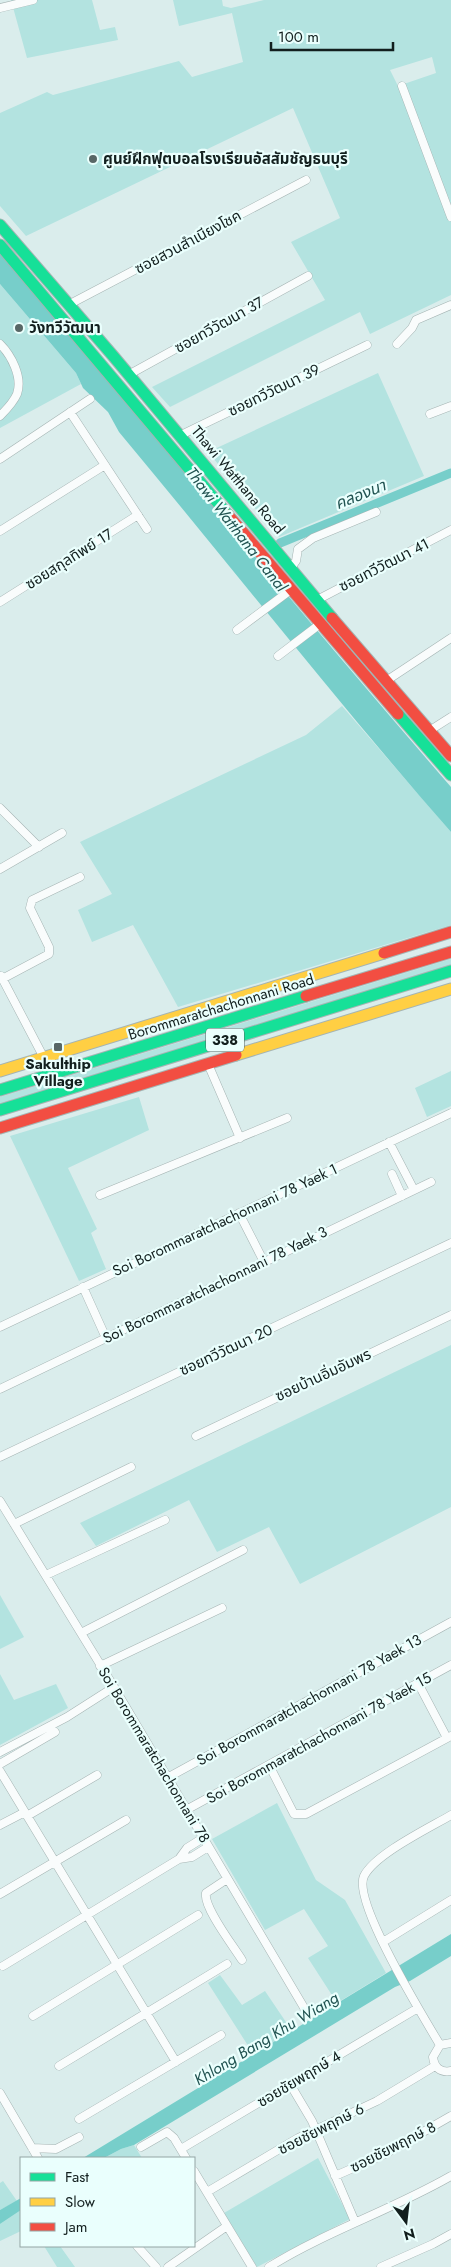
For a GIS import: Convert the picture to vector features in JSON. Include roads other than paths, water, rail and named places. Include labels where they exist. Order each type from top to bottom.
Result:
[{"type":"main road","name":"Thawi Watthana Road","points":[[0,225],[130,374],[317,600],[451,756]]},
{"type":"main road","name":"Thawi Watthana Road","points":[[0,245],[288,592],[451,775]]},
{"type":"main road","name":"338","points":[[0,1071],[451,932]]},
{"type":"main road","name":"Borommaratchachonnani Road","points":[[0,1090],[451,952]]},
{"type":"main road","name":"338","points":[[0,1110],[451,971]]},
{"type":"main road","name":"338","points":[[0,1128],[451,989]]},
{"type":"main road","points":[[0,1117],[65,1090]]},
{"type":"street","points":[[0,8],[14,2],[33,0]]},
{"type":"street","points":[[402,86],[451,218]]},
{"type":"street","name":"ซอยสวนสำเนียงโชค","points":[[70,304],[306,180]]},
{"type":"street","name":"ซอยทวีวัฒนา 37","points":[[130,374],[308,276]]},
{"type":"street","points":[[397,344],[412,328],[416,320],[451,305]]},
{"type":"street","points":[[0,344],[10,354],[18,378],[17,393],[0,416]]},
{"type":"street","name":"ซอยทวีวัฒนา 39","points":[[181,435],[368,345]]},
{"type":"street","points":[[0,459],[90,399]]},
{"type":"street","points":[[430,414],[451,406]]},
{"type":"street","points":[[70,412],[147,529]]},
{"type":"street","points":[[0,531],[105,464]]},
{"type":"street","points":[[291,568],[296,560],[298,549],[313,538],[376,512]]},
{"type":"street","name":"ซอยสกุลทิพย์ 17","points":[[0,602],[138,515]]},
{"type":"street","name":"ซอยทวีวัฒนา 41","points":[[317,600],[451,530]]},
{"type":"street","points":[[237,630],[288,592]]},
{"type":"street","points":[[278,656],[317,626]]},
{"type":"street","points":[[386,682],[451,638]]},
{"type":"street","points":[[429,731],[451,717]]},
{"type":"street","points":[[0,808],[39,847]]},
{"type":"street","points":[[0,869],[62,833]]},
{"type":"street","points":[[44,1058],[1,977],[49,954],[49,947],[30,908],[32,900],[80,877]]},
{"type":"street","points":[[208,1064],[240,1138]]},
{"type":"street","name":"Soi Borommaratchachonnani 78 Yaek 1","points":[[0,1327],[451,1113]]},
{"type":"street","points":[[100,1195],[287,1118]]},
{"type":"street","points":[[389,1142],[414,1190]]},
{"type":"street","points":[[392,1174],[402,1196]]},
{"type":"street","name":"Soi Borommaratchachonnani 78 Yaek 3","points":[[0,1389],[430,1182]]},
{"type":"street","points":[[239,1213],[264,1262]]},
{"type":"street","name":"ซอยทวีวัฒนา 20","points":[[0,1457],[451,1243]]},
{"type":"street","points":[[83,1287],[106,1338]]},
{"type":"street","name":"ซอยบ้านอิ่มอัมพร","points":[[196,1436],[451,1315]]},
{"type":"street","points":[[14,1524],[131,1467]]},
{"type":"street","name":"Soi Borommaratchachonnani 78","points":[[0,1501],[114,1687],[306,2011]]},
{"type":"street","points":[[46,1575],[165,1520]]},
{"type":"street","points":[[81,1634],[242,1550]]},
{"type":"street","points":[[100,1666],[222,1608]]},
{"type":"street","name":"Soi Borommaratchachonnani 78 Yaek 13","points":[[168,1778],[451,1622]]},
{"type":"street","name":"Soi Borommaratchachonnani 78 Yaek 15","points":[[186,1810],[451,1666]]},
{"type":"street","points":[[269,1765],[294,1814],[306,1814],[449,1737],[418,1683]]},
{"type":"street","points":[[0,1752],[67,1716],[114,1687]]},
{"type":"street","points":[[0,1764],[56,1732]]},
{"type":"street","points":[[0,1771],[176,2062]]},
{"type":"street","points":[[0,1825],[26,1814],[97,1775]]},
{"type":"street","points":[[440,2044],[410,1995],[383,1942],[365,1900],[363,1878],[371,1866],[383,1856],[451,1815]]},
{"type":"street","points":[[0,1894],[56,1863],[126,1820]]},
{"type":"street","points":[[179,1859],[187,1848],[203,1838]]},
{"type":"street","points":[[3,1966],[179,1859],[192,1857],[208,1846]]},
{"type":"street","points":[[227,1879],[206,1893],[205,1897],[211,1911],[242,1960]]},
{"type":"street","points":[[383,1942],[451,1900]]},
{"type":"street","points":[[32,2016],[198,1915]]},
{"type":"street","points":[[59,2066],[227,1964]]},
{"type":"street","name":"ซอยชัยพฤกษ์ 4","points":[[181,2149],[418,2008]]},
{"type":"street","points":[[79,2120],[221,2035]]},
{"type":"street","points":[[440,2044],[451,2043]]},
{"type":"street","points":[[440,2044],[432,2057],[435,2066],[443,2072],[451,2071]]},
{"type":"street","name":"ซอยชัยพฤกษ์ 6","points":[[207,2192],[315,2130],[377,2101],[435,2066]]},
{"type":"street","points":[[290,2084],[304,2106],[355,2222]]},
{"type":"street","points":[[0,2093],[37,2157]]},
{"type":"street","name":"ซอยชัยพฤกษ์ 8","points":[[335,2176],[383,2155],[451,2116]]},
{"type":"street","points":[[141,2147],[167,2132],[174,2138],[185,2157]]},
{"type":"street","points":[[32,2148],[56,2149],[78,2137]]},
{"type":"street","points":[[269,2267],[321,2238],[407,2200],[451,2176]]},
{"type":"street","points":[[196,2182],[207,2192],[252,2267]]},
{"type":"street","points":[[168,2267],[227,2226]]},
{"type":"street","points":[[381,2267],[451,2234]]},
{"type":"street","points":[[138,2247],[156,2267]]},
{"type":"water","points":[[0,252],[451,787],[451,832],[325,683],[119,432],[108,412],[83,388],[76,373],[0,284]]},
{"type":"water","points":[[451,1934],[451,1956],[410,1981],[395,1987],[134,2145],[106,2157],[85,2157]]},
{"type":"water","points":[[20,2199],[20,2211],[0,2224],[0,2210]]},
{"type":"waterway","name":"คลองนา","points":[[280,543],[451,473]]},
{"type":"place","name":"ศูนย์ฝึกฟุตบอลโรงเรียนอัสสัมชัญธนบุรี","points":[[93,159]]},
{"type":"place","name":"วังทวีวัฒนา","points":[[19,328]]},
{"type":"place","name":"Sakulthip Village","points":[[58,1047]]},
{"type":"water label","name":"Thawi Watthana Canal","points":[[237,529]]},
{"type":"water label","name":"Khlong Bang Khu Wiang","points":[[266,2038]]}]
